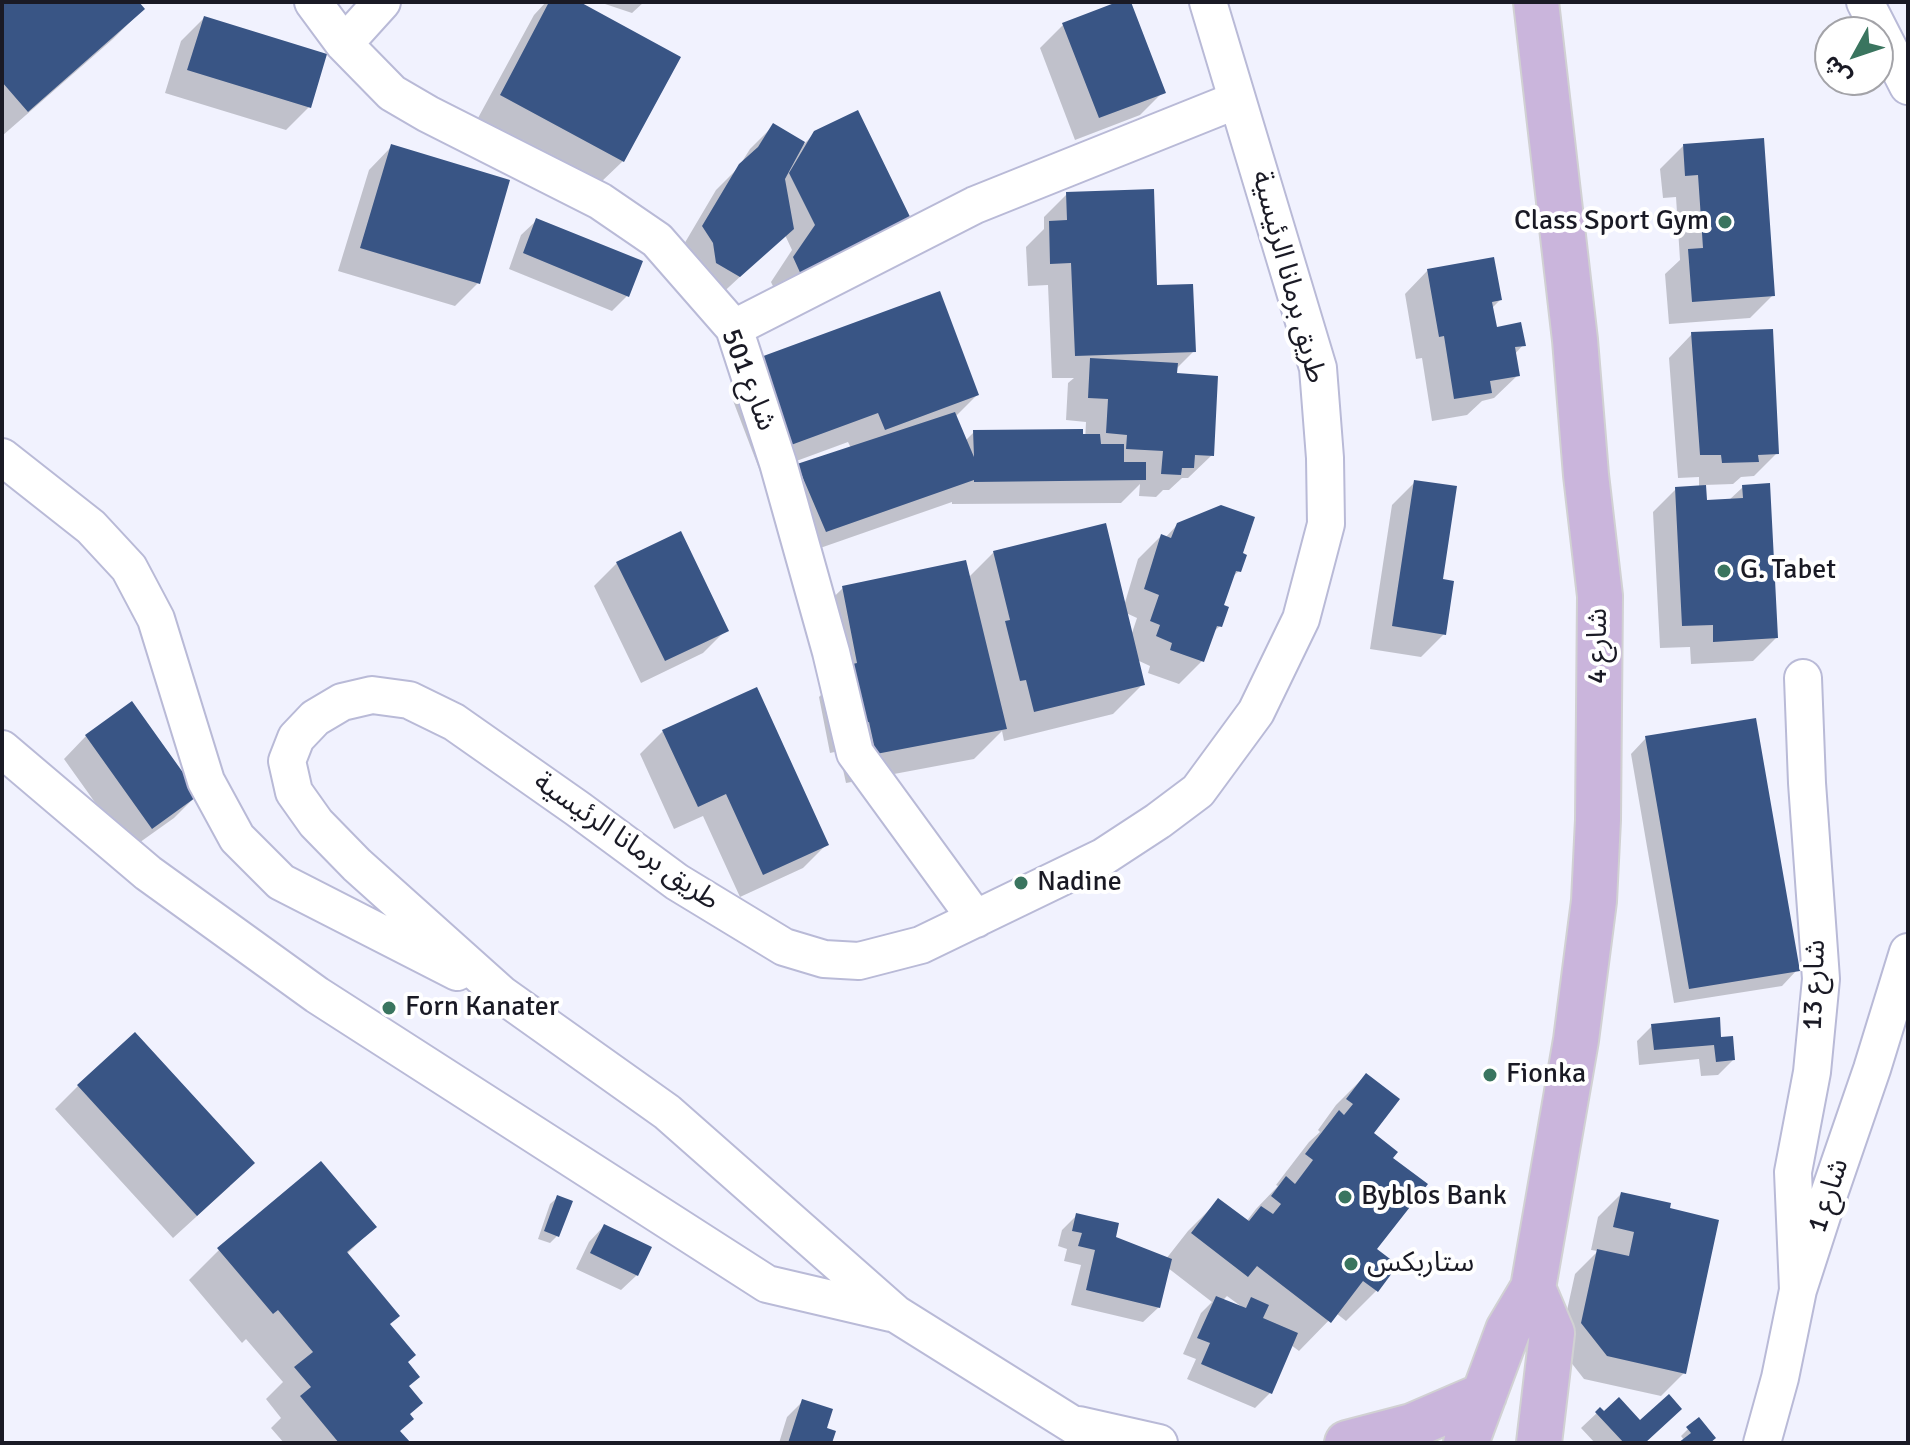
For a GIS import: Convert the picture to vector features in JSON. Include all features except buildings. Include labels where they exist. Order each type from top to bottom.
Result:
[{"type":"main road","name":"شارع 4","points":[[1533,1288],[1576,1040],[1594,901],[1598,820],[1600,596],[1575,340],[1536,2]]},
{"type":"main road","points":[[1466,1443],[1508,1330],[1533,1288]]},
{"type":"main road","points":[[1533,1288],[1552,1333],[1539,1443]]},
{"type":"main road","points":[[1347,1443],[1412,1426],[1484,1395]]},
{"type":"street","name":"شارع 501","points":[[313,2],[344,44],[392,93],[600,201],[657,240],[734,328],[778,463],[831,652],[855,753],[976,919]]},
{"type":"street","points":[[344,44],[382,2]]},
{"type":"street","name":"طريق برمانا الرئيسية","points":[[1159,1443],[1088,1434],[896,1314],[667,1112],[501,994],[357,865],[316,823],[294,792],[287,761],[296,738],[315,718],[342,702],[372,695],[409,700],[454,722],[677,882],[784,947],[824,959],[859,961],[921,945],[1103,857],[1198,791],[1256,712],[1301,619],[1326,524],[1318,368],[1208,2]]},
{"type":"street","points":[[1865,2],[1908,86]]},
{"type":"street","points":[[734,328],[975,205],[1237,100]]},
{"type":"street","points":[[2,457],[91,527],[129,568],[156,619],[206,781],[237,838],[281,882],[501,994]]},
{"type":"street","name":"شارع 13","points":[[1798,1290],[1793,1172],[1812,1072],[1821,979],[1803,678]]},
{"type":"street","points":[[2,749],[148,873],[317,995],[767,1284],[896,1314]]},
{"type":"street","name":"شارع 1","points":[[1762,1443],[1780,1378],[1798,1290],[1908,952]]},
{"type":"place","name":"Class Sport Gym","points":[[1725,222]]},
{"type":"place","name":"G. Tabet","points":[[1724,571]]},
{"type":"place","name":"Nadine","points":[[1021,883]]},
{"type":"place","name":"Forn Kanater","points":[[389,1008]]},
{"type":"place","name":"Fionka","points":[[1490,1075]]},
{"type":"place","name":"Byblos Bank","points":[[1345,1197]]},
{"type":"place","name":"ستاربكس","points":[[1351,1264]]}]
